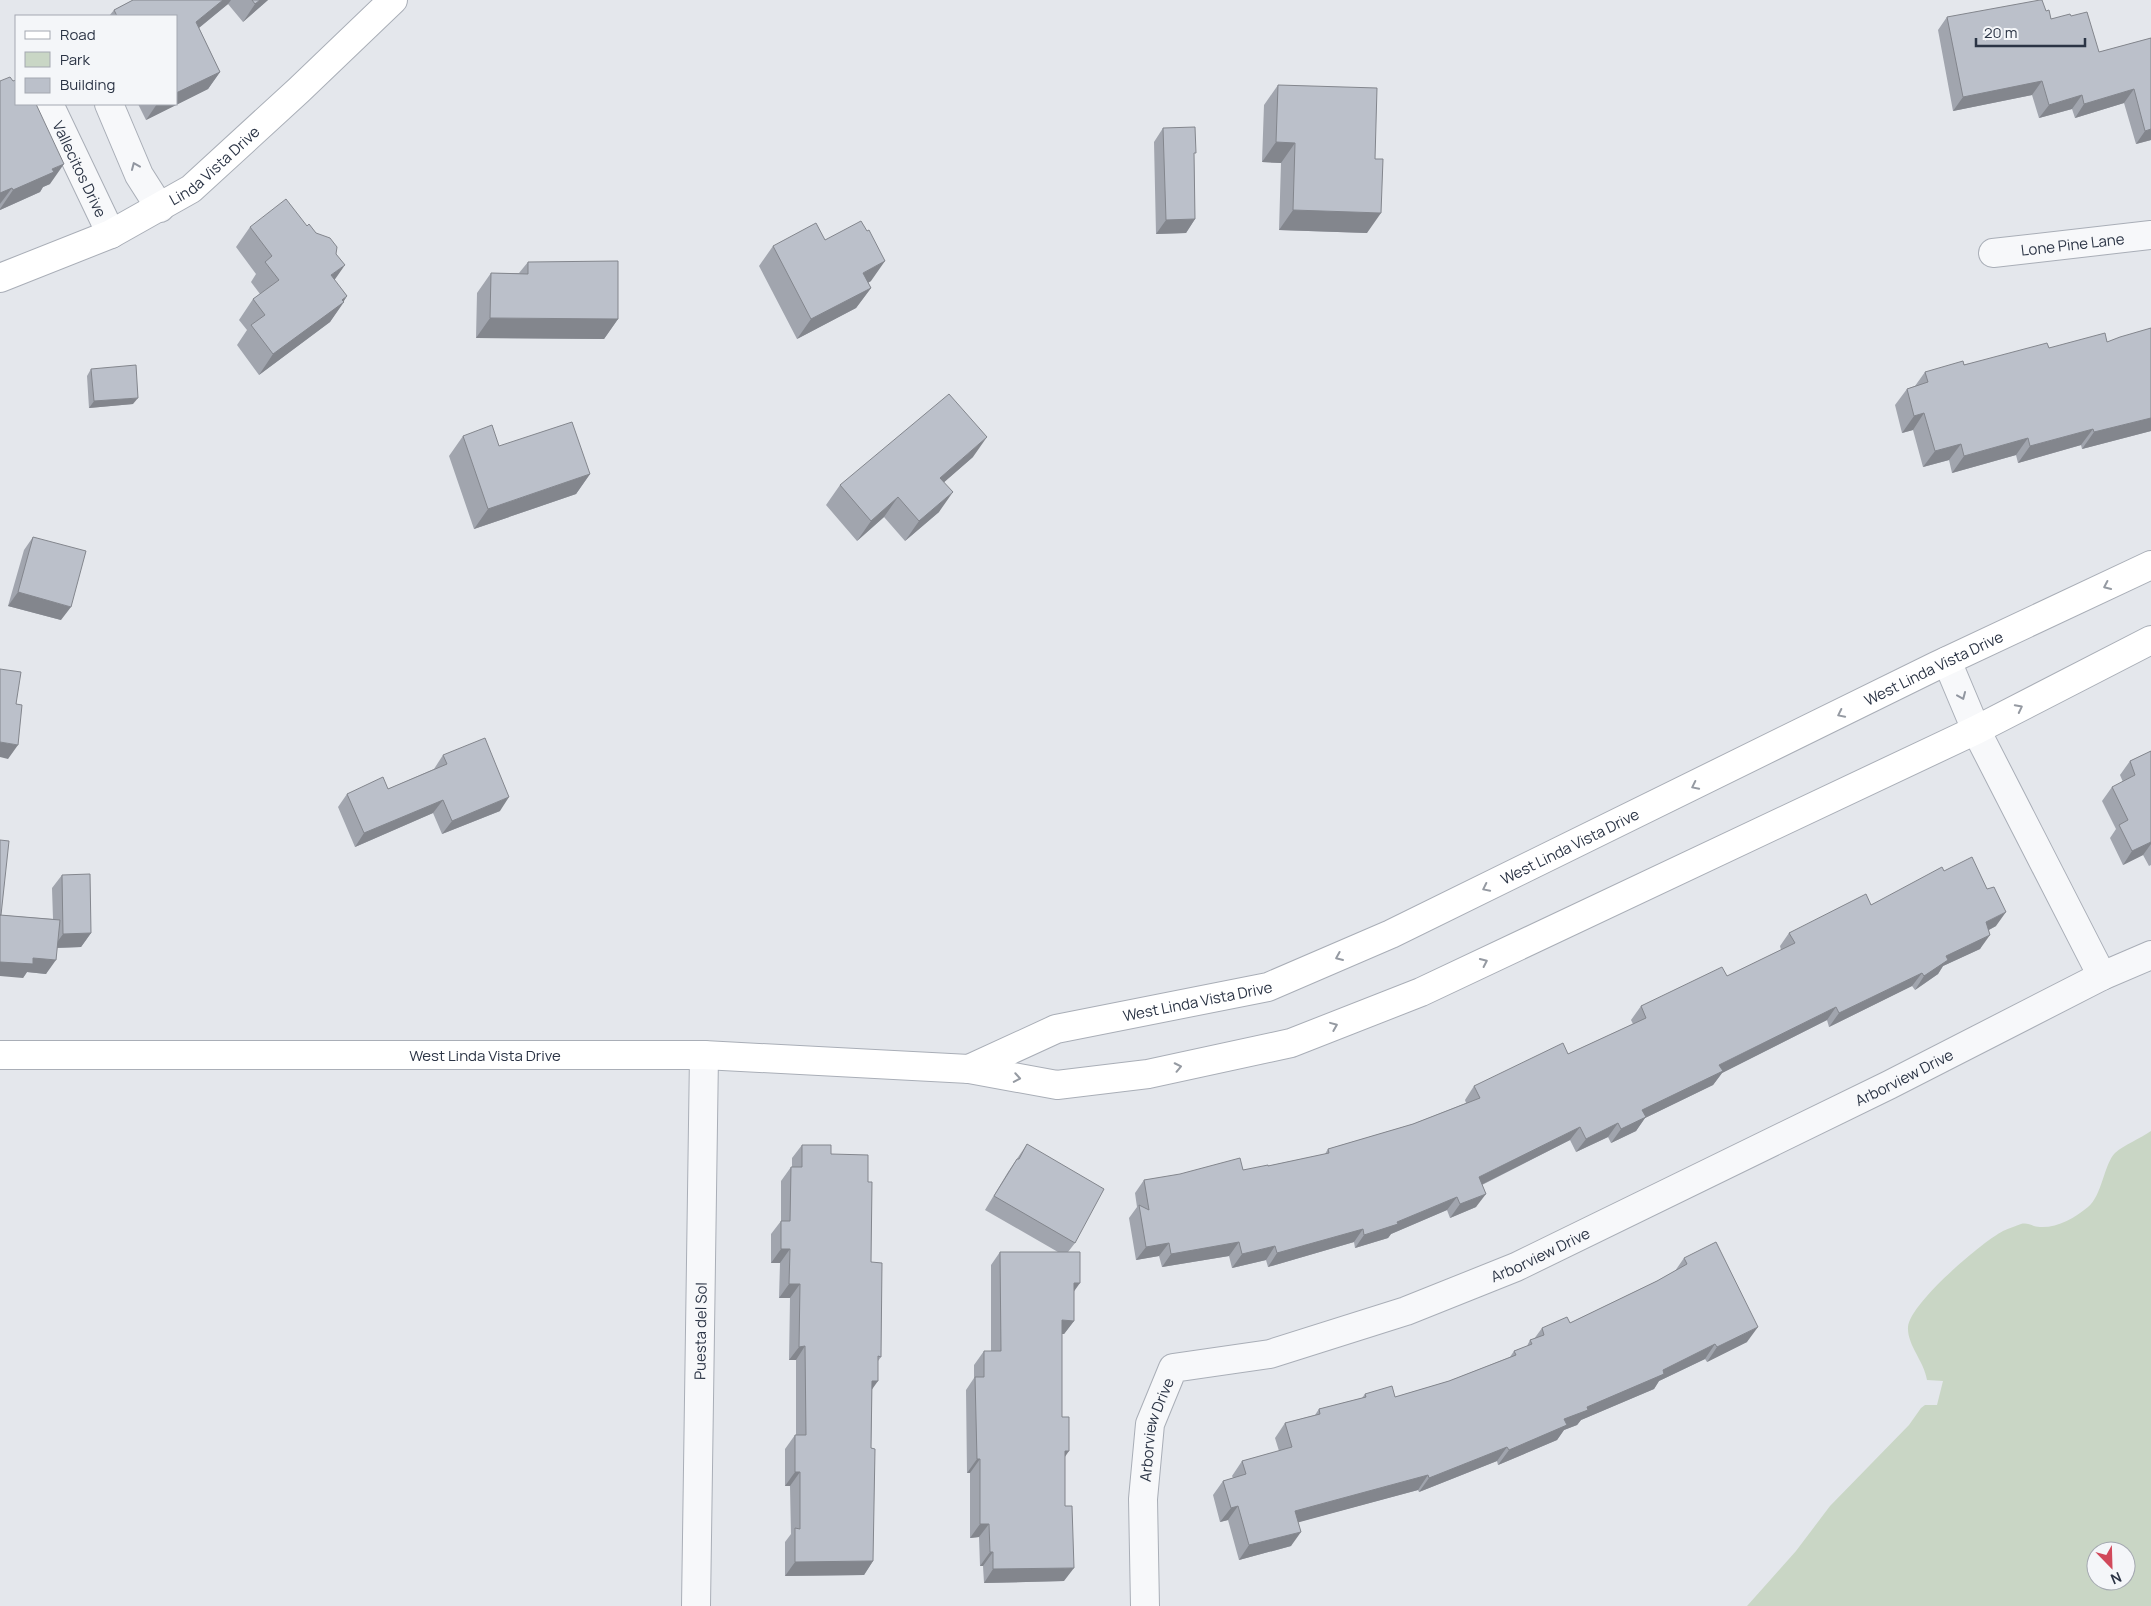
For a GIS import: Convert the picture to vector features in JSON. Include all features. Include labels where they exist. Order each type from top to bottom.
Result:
[{"type":"main road","name":"Linda Vista Drive","points":[[0,278],[111,234],[191,189],[393,0]]},
{"type":"main road","name":"West Linda Vista Drive","points":[[969,1069],[1056,1029],[1268,987],[1392,934],[1947,661],[2151,565]]},
{"type":"main road","name":"West Linda Vista Drive","points":[[0,1055],[704,1055],[969,1069],[1057,1085],[1148,1074],[1291,1043],[1421,992],[1976,730],[2151,640]]},
{"type":"street","name":"Vallecitos Drive","points":[[49,105],[111,234]]},
{"type":"street","points":[[109,105],[139,174],[160,208]]},
{"type":"street","name":"Lone Pine Lane","points":[[1993,253],[2151,235]]},
{"type":"street","points":[[1947,661],[1976,730],[2102,976]]},
{"type":"street","name":"Arborview Drive","points":[[1145,1606],[1142,1499],[1150,1424],[1173,1368],[1270,1354],[1406,1310],[1516,1267],[1890,1085],[2102,976],[2151,954]]},
{"type":"street","name":"Puesta del Sol","points":[[696,1606],[704,1055]]},
{"type":"green space","points":[[2151,1131],[2151,1606],[1747,1606],[1796,1551],[1830,1506],[1909,1425],[1921,1408],[1925,1405],[1937,1405],[1943,1381],[1927,1380],[1923,1366],[1908,1334],[1908,1327],[1912,1316],[1921,1303],[1948,1274],[1980,1247],[2003,1231],[2024,1224],[2040,1227],[2053,1226],[2066,1222],[2083,1211],[2093,1202],[2097,1195],[2111,1158],[2123,1147]]},
{"type":"building","points":[[133,0],[223,0],[196,22],[220,72],[178,92],[178,15],[116,15],[114,10]]},
{"type":"building","points":[[252,0],[260,0],[255,4]]},
{"type":"building","points":[[2042,0],[2046,11],[2049,10],[2051,19],[2087,12],[2099,52],[2151,38],[2151,129],[2145,131],[2134,89],[2084,104],[2082,95],[2049,105],[2042,81],[1963,97],[1947,17]]},
{"type":"building","points":[[10,77],[13,81],[15,80],[15,105],[36,105],[64,164],[52,169],[54,172],[13,190],[12,188],[0,193],[0,81]]},
{"type":"building","points":[[1278,85],[1377,88],[1375,159],[1383,159],[1381,213],[1293,210],[1295,143],[1276,142]]},
{"type":"building","points":[[1195,127],[1195,219],[1166,220],[1163,128]]},
{"type":"building","points":[[286,199],[307,226],[309,224],[316,233],[330,238],[337,247],[336,254],[345,265],[331,275],[347,296],[342,300],[344,302],[273,354],[251,325],[265,315],[253,299],[279,280],[265,262],[272,256],[250,227]]},
{"type":"building","points":[[861,221],[867,231],[869,230],[885,261],[863,273],[871,288],[811,319],[773,246],[816,223],[825,240]]},
{"type":"building","points":[[618,261],[618,319],[490,318],[491,273],[528,274],[528,262]]},
{"type":"building","points":[[2151,328],[2151,418],[2094,432],[2093,429],[2030,446],[2028,438],[1964,456],[1961,444],[1935,451],[1924,413],[1914,416],[1907,389],[1928,382],[1925,372],[1963,361],[1964,365],[2047,343],[2049,348],[2105,333],[2107,342]]},
{"type":"building","points":[[136,365],[138,398],[94,401],[91,369]]},
{"type":"building","points":[[949,394],[987,437],[940,478],[953,492],[919,521],[898,497],[871,521],[840,485]]},
{"type":"building","points":[[572,422],[590,474],[488,509],[463,436],[492,425],[499,446]]},
{"type":"building","points":[[33,537],[86,551],[71,607],[18,592]]},
{"type":"building","points":[[0,669],[21,672],[16,704],[22,705],[18,745],[0,742]]},
{"type":"building","points":[[485,738],[509,797],[452,821],[443,800],[364,833],[347,794],[383,777],[388,789],[447,764],[443,755]]},
{"type":"building","points":[[2151,751],[2151,842],[2132,851],[2119,825],[2128,820],[2112,787],[2135,775],[2130,761]]},
{"type":"building","points":[[0,840],[9,841],[1,915],[0,915]]},
{"type":"building","points":[[1972,857],[1987,889],[1994,887],[2006,912],[1986,922],[1990,935],[1946,956],[1948,960],[1924,976],[1922,973],[1839,1013],[1836,1007],[1719,1065],[1723,1071],[1642,1110],[1646,1117],[1621,1129],[1618,1123],[1586,1139],[1580,1127],[1479,1177],[1486,1194],[1460,1204],[1457,1197],[1397,1222],[1398,1224],[1364,1235],[1363,1229],[1277,1253],[1275,1246],[1242,1254],[1239,1242],[1171,1254],[1169,1243],[1146,1247],[1139,1205],[1149,1210],[1144,1180],[1180,1174],[1240,1158],[1243,1170],[1329,1153],[1328,1149],[1413,1124],[1480,1098],[1474,1086],[1563,1043],[1568,1054],[1646,1018],[1641,1006],[1722,967],[1727,976],[1795,943],[1789,933],[1866,894],[1871,905],[1942,867],[1944,871]]},
{"type":"building","points":[[90,874],[91,933],[63,934],[62,875]]},
{"type":"building","points":[[0,915],[60,920],[56,960],[33,958],[33,964],[0,962]]},
{"type":"building","points":[[1027,1144],[1104,1189],[1075,1243],[994,1196]]},
{"type":"building","points":[[802,1145],[831,1145],[831,1154],[868,1155],[868,1182],[872,1182],[871,1262],[882,1263],[881,1357],[878,1356],[878,1381],[872,1381],[871,1448],[875,1449],[873,1561],[795,1562],[795,1528],[800,1529],[800,1472],[795,1472],[795,1435],[806,1435],[805,1346],[799,1347],[800,1284],[789,1284],[790,1249],[781,1249],[781,1221],[790,1221],[791,1167],[802,1167]]},
{"type":"building","points":[[1716,1242],[1758,1327],[1717,1347],[1715,1344],[1663,1370],[1664,1374],[1587,1407],[1588,1410],[1564,1419],[1567,1425],[1509,1450],[1507,1447],[1429,1478],[1428,1475],[1295,1511],[1301,1532],[1249,1545],[1238,1506],[1231,1508],[1223,1481],[1246,1474],[1242,1461],[1292,1447],[1285,1423],[1320,1414],[1319,1409],[1366,1397],[1365,1394],[1392,1386],[1395,1397],[1449,1381],[1516,1355],[1514,1351],[1532,1344],[1530,1340],[1544,1335],[1542,1328],[1567,1317],[1570,1323],[1657,1281],[1687,1264],[1684,1258]]},
{"type":"building","points":[[1000,1252],[1080,1252],[1080,1283],[1074,1283],[1074,1321],[1062,1320],[1062,1417],[1069,1417],[1069,1451],[1065,1451],[1065,1506],[1072,1506],[1074,1568],[993,1569],[993,1552],[990,1552],[989,1524],[980,1524],[980,1459],[977,1459],[975,1377],[984,1377],[984,1351],[1001,1351]]}]
